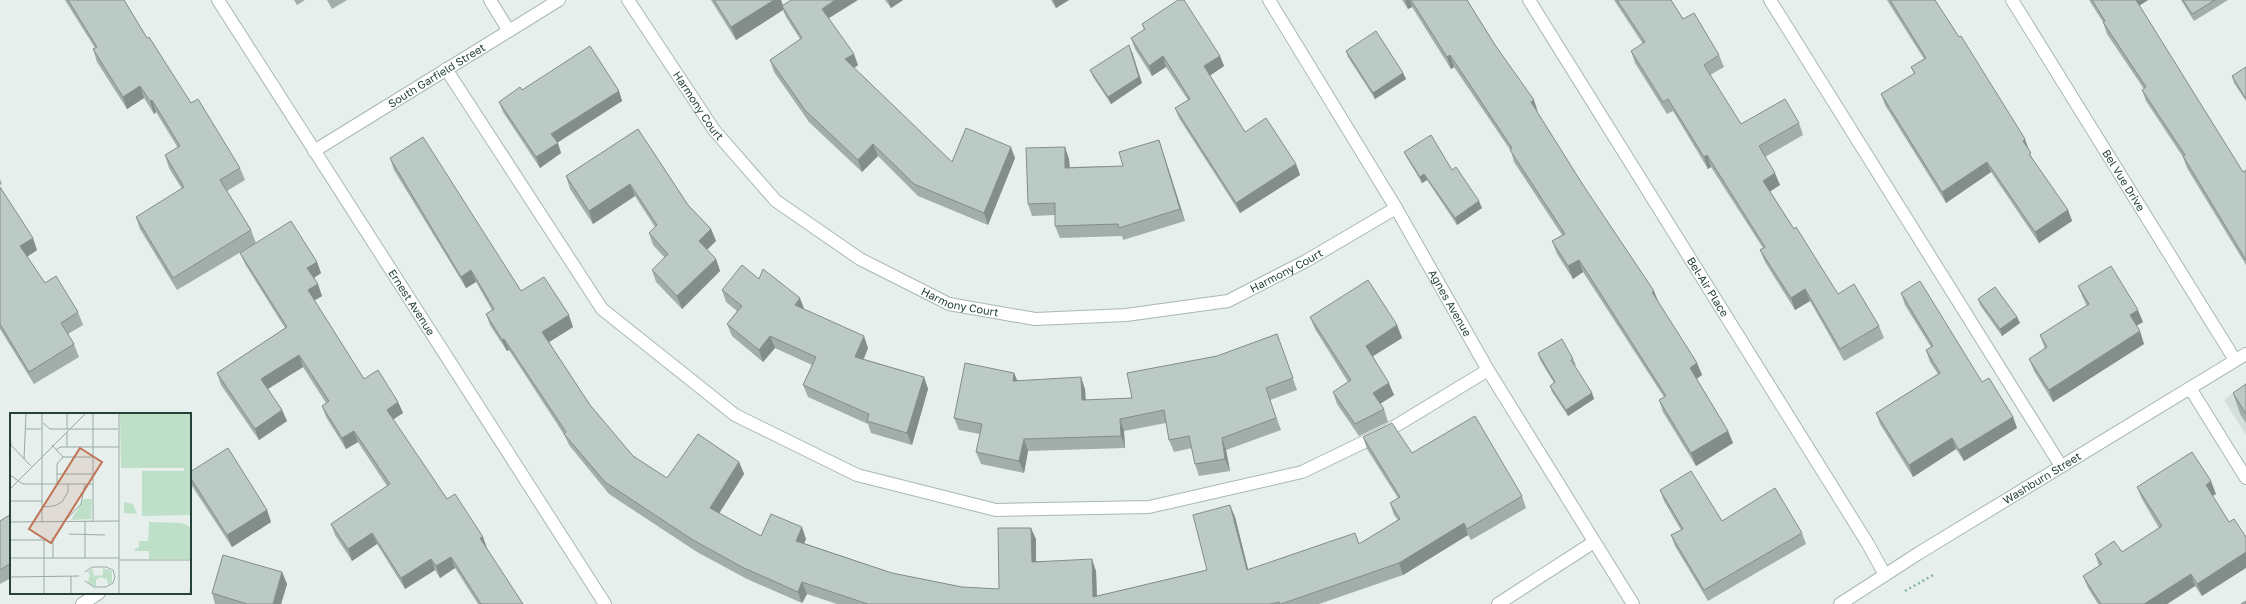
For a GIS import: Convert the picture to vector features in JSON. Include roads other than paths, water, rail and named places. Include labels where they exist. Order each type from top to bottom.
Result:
[{"type":"street","name":"Ernest Avenue","points":[[218,0],[607,603]]},
{"type":"street","points":[[490,0],[509,31]]},
{"type":"street","name":"South Garfield Street","points":[[314,151],[559,0]]},
{"type":"street","name":"Harmony Court","points":[[628,0],[714,130],[776,201],[860,259],[950,304],[1035,319],[1126,315],[1228,301],[1306,261],[1396,208]]},
{"type":"street","name":"Agnes Avenue","points":[[1270,0],[1396,208],[1488,370],[1633,604]]},
{"type":"street","name":"Bel-Air Place","points":[[1528,0],[1868,544],[1885,575]]},
{"type":"street","points":[[1770,0],[2061,466]]},
{"type":"street","name":"Bel Vue Drive","points":[[2012,0],[2235,360]]},
{"type":"street","points":[[446,69],[602,309],[735,414],[857,475],[996,510],[1149,507],[1302,472],[1389,430],[1488,370]]},
{"type":"street","name":"Washburn Street","points":[[1840,604],[2061,466],[2246,354]]},
{"type":"street","points":[[2190,388],[2246,478]]},
{"type":"street","points":[[1498,604],[1594,542]]},
{"type":"street","points":[[82,604],[97,594]]}]
